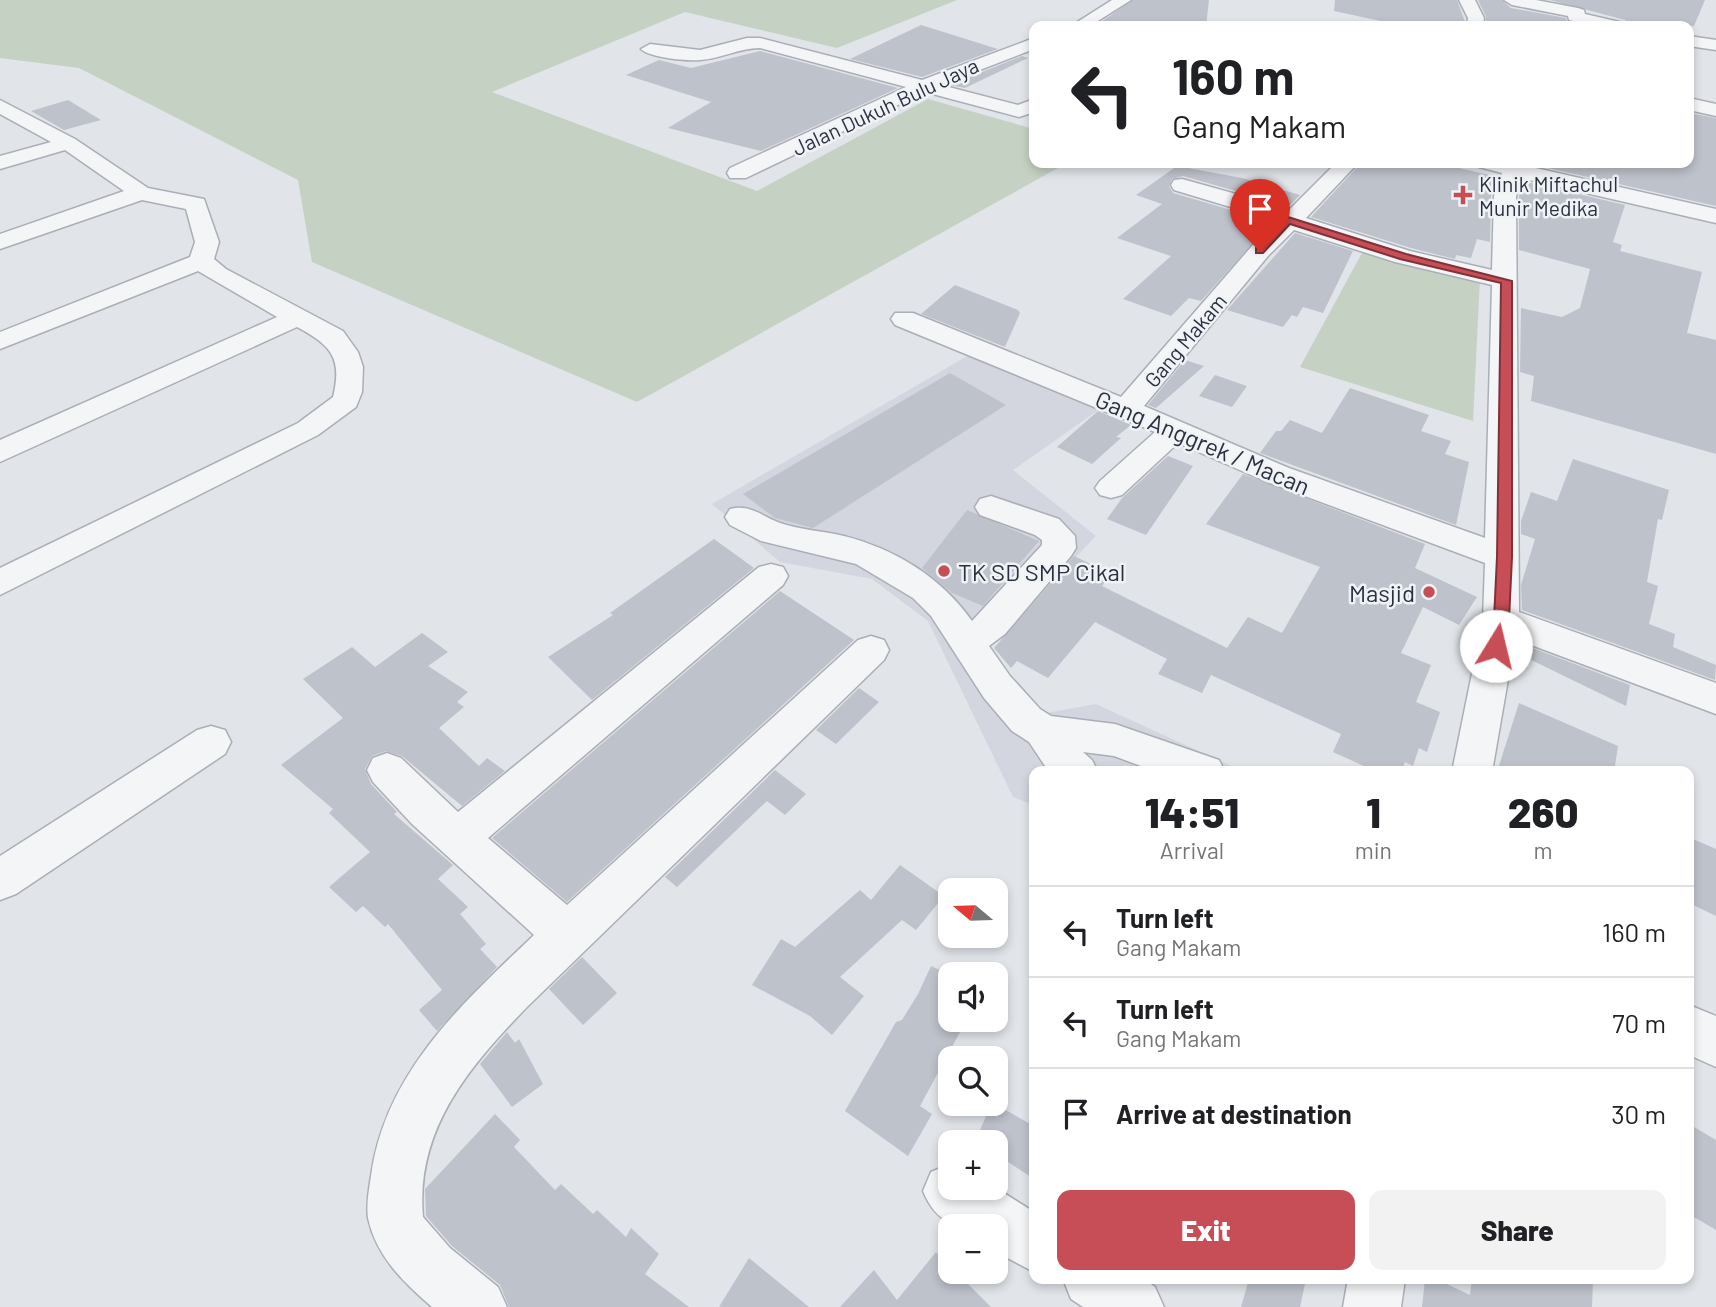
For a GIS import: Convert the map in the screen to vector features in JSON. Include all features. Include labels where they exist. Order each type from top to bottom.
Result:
[{"type":"street","points":[[1088,21],[1123,0]]},
{"type":"street","points":[[1467,0],[1476,21]]},
{"type":"street","points":[[1512,0],[1601,21]]},
{"type":"street","points":[[1694,42],[1716,45]]},
{"type":"street","points":[[650,50],[700,55],[747,43],[760,43],[924,84],[1018,111],[1029,108]]},
{"type":"street","name":"Jalan Dukuh Bulu Jaya","points":[[738,173],[841,127],[924,84],[1029,45]]},
{"type":"street","points":[[1694,105],[1716,110]]},
{"type":"street","points":[[0,106],[68,142],[141,194],[196,204],[206,243],[201,261]]},
{"type":"street","points":[[1694,123],[1716,128]]},
{"type":"street","points":[[0,163],[68,142]]},
{"type":"street","name":"Gang Makam","points":[[1126,409],[1290,218],[1343,168]]},
{"type":"street","points":[[1473,766],[1501,619],[1504,557],[1507,168]]},
{"type":"street","points":[[1520,168],[1716,215]]},
{"type":"street","points":[[1182,184],[1403,257],[1506,281]]},
{"type":"street","points":[[0,242],[141,194]]},
{"type":"street","points":[[0,583],[308,429],[346,401],[350,365],[346,350],[334,337],[217,274],[201,261]]},
{"type":"street","points":[[0,341],[201,261]]},
{"type":"street","points":[[0,452],[298,317]]},
{"type":"street","name":"Gang Anggrek / Macan","points":[[904,319],[1126,409],[1278,475],[1504,557]]},
{"type":"street","points":[[1111,488],[1175,430]]},
{"type":"street","points":[[967,642],[992,625],[1059,548],[1059,536],[1047,527],[991,507]]},
{"type":"street","points":[[741,517],[773,533],[842,547],[906,575],[943,607],[997,687],[1026,720],[1043,731],[1061,758],[1071,766]]},
{"type":"street","points":[[458,838],[771,576]]},
{"type":"street","points":[[1501,619],[1716,699]]},
{"type":"street","points":[[478,1307],[422,1262],[396,1221],[396,1172],[406,1128],[425,1089],[457,1047],[567,935],[871,650]]},
{"type":"street","points":[[1043,731],[1115,740],[1188,766]]},
{"type":"street","points":[[0,880],[211,742]]},
{"type":"street","points":[[387,770],[458,838],[567,935]]},
{"type":"street","points":[[1694,1031],[1716,1042]]},
{"type":"street","points":[[964,1200],[1029,1241]]},
{"type":"street","points":[[1099,1284],[1135,1307]]},
{"type":"street","points":[[1373,1307],[1376,1284]]},
{"type":"shaded area","name":"TK SD SMP Cikal","points":[[976,351],[1104,406],[1013,470],[1096,536],[979,658],[1030,716],[1096,704],[1231,766],[1029,766],[1029,803],[1013,797],[928,621],[872,579],[780,562],[712,504]]},
{"type":"green space","points":[[0,0],[957,0],[837,48],[685,12],[492,92],[757,191],[928,99],[1029,128],[1029,168],[1058,168],[637,402],[312,262],[298,180],[79,68],[0,58]]},
{"type":"green space","points":[[1363,251],[1480,278],[1473,421],[1300,367]]},
{"type":"building","points":[[1133,0],[1209,0],[1207,21],[1102,21]]},
{"type":"building","points":[[1335,0],[1457,0],[1465,21],[1381,21],[1334,11]]},
{"type":"building","points":[[1478,0],[1502,0],[1511,8],[1566,18],[1567,21],[1486,21]]},
{"type":"building","points":[[1550,0],[1705,0],[1694,26],[1694,21],[1625,20]]},
{"type":"building","points":[[921,25],[998,49],[922,77],[850,59]]},
{"type":"building","points":[[760,51],[898,88],[761,151],[668,128],[711,102],[626,75],[659,60],[691,68]]},
{"type":"building","points":[[1022,56],[1028,58],[965,88],[950,85]]},
{"type":"building","points":[[68,100],[101,120],[64,130],[31,111]]},
{"type":"building","points":[[1694,114],[1716,118],[1716,206],[1548,168],[1694,168]]},
{"type":"building","points":[[1174,168],[1188,168],[1242,178],[1300,195],[1289,206],[1183,176],[1172,179],[1169,186],[1173,193],[1272,222],[1201,301],[1189,298],[1171,316],[1123,299],[1171,256],[1117,238],[1162,204],[1136,195]]},
{"type":"building","points":[[1356,168],[1459,168],[1498,177],[1491,196],[1490,242],[1477,239],[1471,258],[1456,255],[1455,259],[1411,248],[1311,217]]},
{"type":"building","points":[[1523,181],[1625,205],[1613,242],[1622,245],[1620,251],[1702,272],[1687,333],[1716,340],[1716,454],[1531,401],[1534,376],[1520,372],[1521,308],[1562,317],[1580,308],[1590,269],[1519,250],[1519,196]]},
{"type":"building","points":[[1295,233],[1353,251],[1323,313],[1303,307],[1297,317],[1292,315],[1283,327],[1227,310]]},
{"type":"building","points":[[955,285],[1018,310],[1020,313],[1005,347],[921,314]]},
{"type":"building","points":[[1185,360],[1204,366],[1156,408],[1148,405]]},
{"type":"building","points":[[950,373],[1006,405],[813,528],[775,518],[743,494]]},
{"type":"building","points":[[1215,375],[1247,386],[1232,407],[1199,396]]},
{"type":"building","points":[[1350,388],[1429,415],[1421,431],[1451,441],[1445,454],[1469,462],[1456,525],[1260,453],[1276,431],[1281,431],[1290,420],[1322,433]]},
{"type":"building","points":[[1098,411],[1131,425],[1116,437],[1121,438],[1092,464],[1057,447]]},
{"type":"building","points":[[1168,456],[1193,466],[1146,535],[1107,519],[1122,498]]},
{"type":"building","points":[[1573,459],[1669,490],[1662,520],[1658,519],[1647,582],[1658,586],[1649,624],[1675,634],[1673,647],[1716,665],[1715,680],[1522,610],[1521,585],[1535,539],[1521,534],[1521,521],[1531,492],[1557,501]]},
{"type":"building","points":[[1243,474],[1425,544],[1415,568],[1477,597],[1459,625],[1423,607],[1401,653],[1431,665],[1416,702],[1440,712],[1427,752],[1419,748],[1413,766],[1405,762],[1403,766],[1364,766],[1333,752],[1341,734],[1211,675],[1202,693],[1158,674],[1167,659],[1095,622],[1048,678],[1017,661],[1011,668],[994,648],[1074,556],[1112,574],[1102,586],[1227,648],[1248,617],[1282,633],[1320,567],[1206,524]]},
{"type":"building","points":[[967,510],[1039,541],[983,606],[952,593],[922,568]]},
{"type":"building","points":[[714,539],[754,568],[592,700],[548,657],[613,615],[610,613]]},
{"type":"building","points":[[780,591],[854,640],[567,902],[492,838]]},
{"type":"building","points":[[422,633],[448,652],[428,666],[468,692],[457,702],[464,707],[439,728],[479,766],[487,758],[505,771],[462,806],[402,756],[386,751],[372,756],[365,769],[371,784],[397,812],[394,814],[453,865],[438,879],[468,907],[460,914],[486,944],[480,949],[497,967],[437,1031],[419,1010],[442,990],[388,924],[385,927],[363,906],[356,912],[329,887],[370,852],[329,813],[333,809],[281,765],[343,718],[303,679],[352,647],[375,667]]},
{"type":"building","points":[[1522,644],[1630,685],[1626,706],[1519,654]]},
{"type":"building","points":[[859,688],[879,702],[836,744],[816,730]]},
{"type":"building","points":[[1519,703],[1618,746],[1615,766],[1499,766]]},
{"type":"building","points":[[775,770],[806,794],[785,815],[767,801],[677,887],[665,877]]},
{"type":"building","points":[[1694,839],[1716,849],[1716,916],[1694,905]]},
{"type":"building","points":[[900,865],[938,892],[938,903],[916,930],[902,920],[840,977],[864,996],[832,1035],[810,1016],[752,985],[781,939],[795,947],[860,890],[871,900]]},
{"type":"building","points":[[582,957],[617,993],[583,1025],[549,989]]},
{"type":"building","points":[[931,966],[938,969],[938,1032],[960,1032],[952,1046],[938,1046],[938,1073],[920,1106],[932,1114],[908,1156],[845,1111],[896,1022],[902,1020]]},
{"type":"building","points":[[507,1032],[515,1043],[519,1039],[543,1084],[512,1107],[480,1064]]},
{"type":"building","points":[[1008,1111],[1029,1123],[1029,1176],[1008,1162],[1008,1130],[980,1130],[986,1116],[1008,1116]]},
{"type":"building","points":[[495,1114],[520,1140],[514,1147],[555,1190],[561,1184],[593,1214],[597,1210],[626,1237],[631,1228],[659,1254],[645,1274],[689,1307],[509,1307],[500,1285],[452,1246],[426,1216],[425,1189]]},
{"type":"building","points":[[1694,1127],[1716,1140],[1716,1230],[1694,1217]]},
{"type":"building","points":[[936,1252],[938,1284],[968,1284],[991,1307],[840,1307],[874,1270],[897,1300]]},
{"type":"building","points":[[749,1258],[809,1307],[719,1307]]},
{"type":"building","points":[[1248,1284],[1305,1284],[1300,1307],[1241,1307]]},
{"type":"building","points":[[1424,1284],[1447,1284],[1470,1295],[1471,1284],[1593,1284],[1592,1307],[1422,1307]]},
{"type":"place","name":"Klinik Miftachul Munir Medika","points":[[1463,195]]},
{"type":"place","name":"TK SD SMP Cikal","points":[[944,571]]},
{"type":"place","name":"Masjid","points":[[1429,592]]},
{"type":"route","points":[[1260,251],[1288,220],[1403,257],[1506,281],[1504,557],[1501,619],[1496,646]]}]
